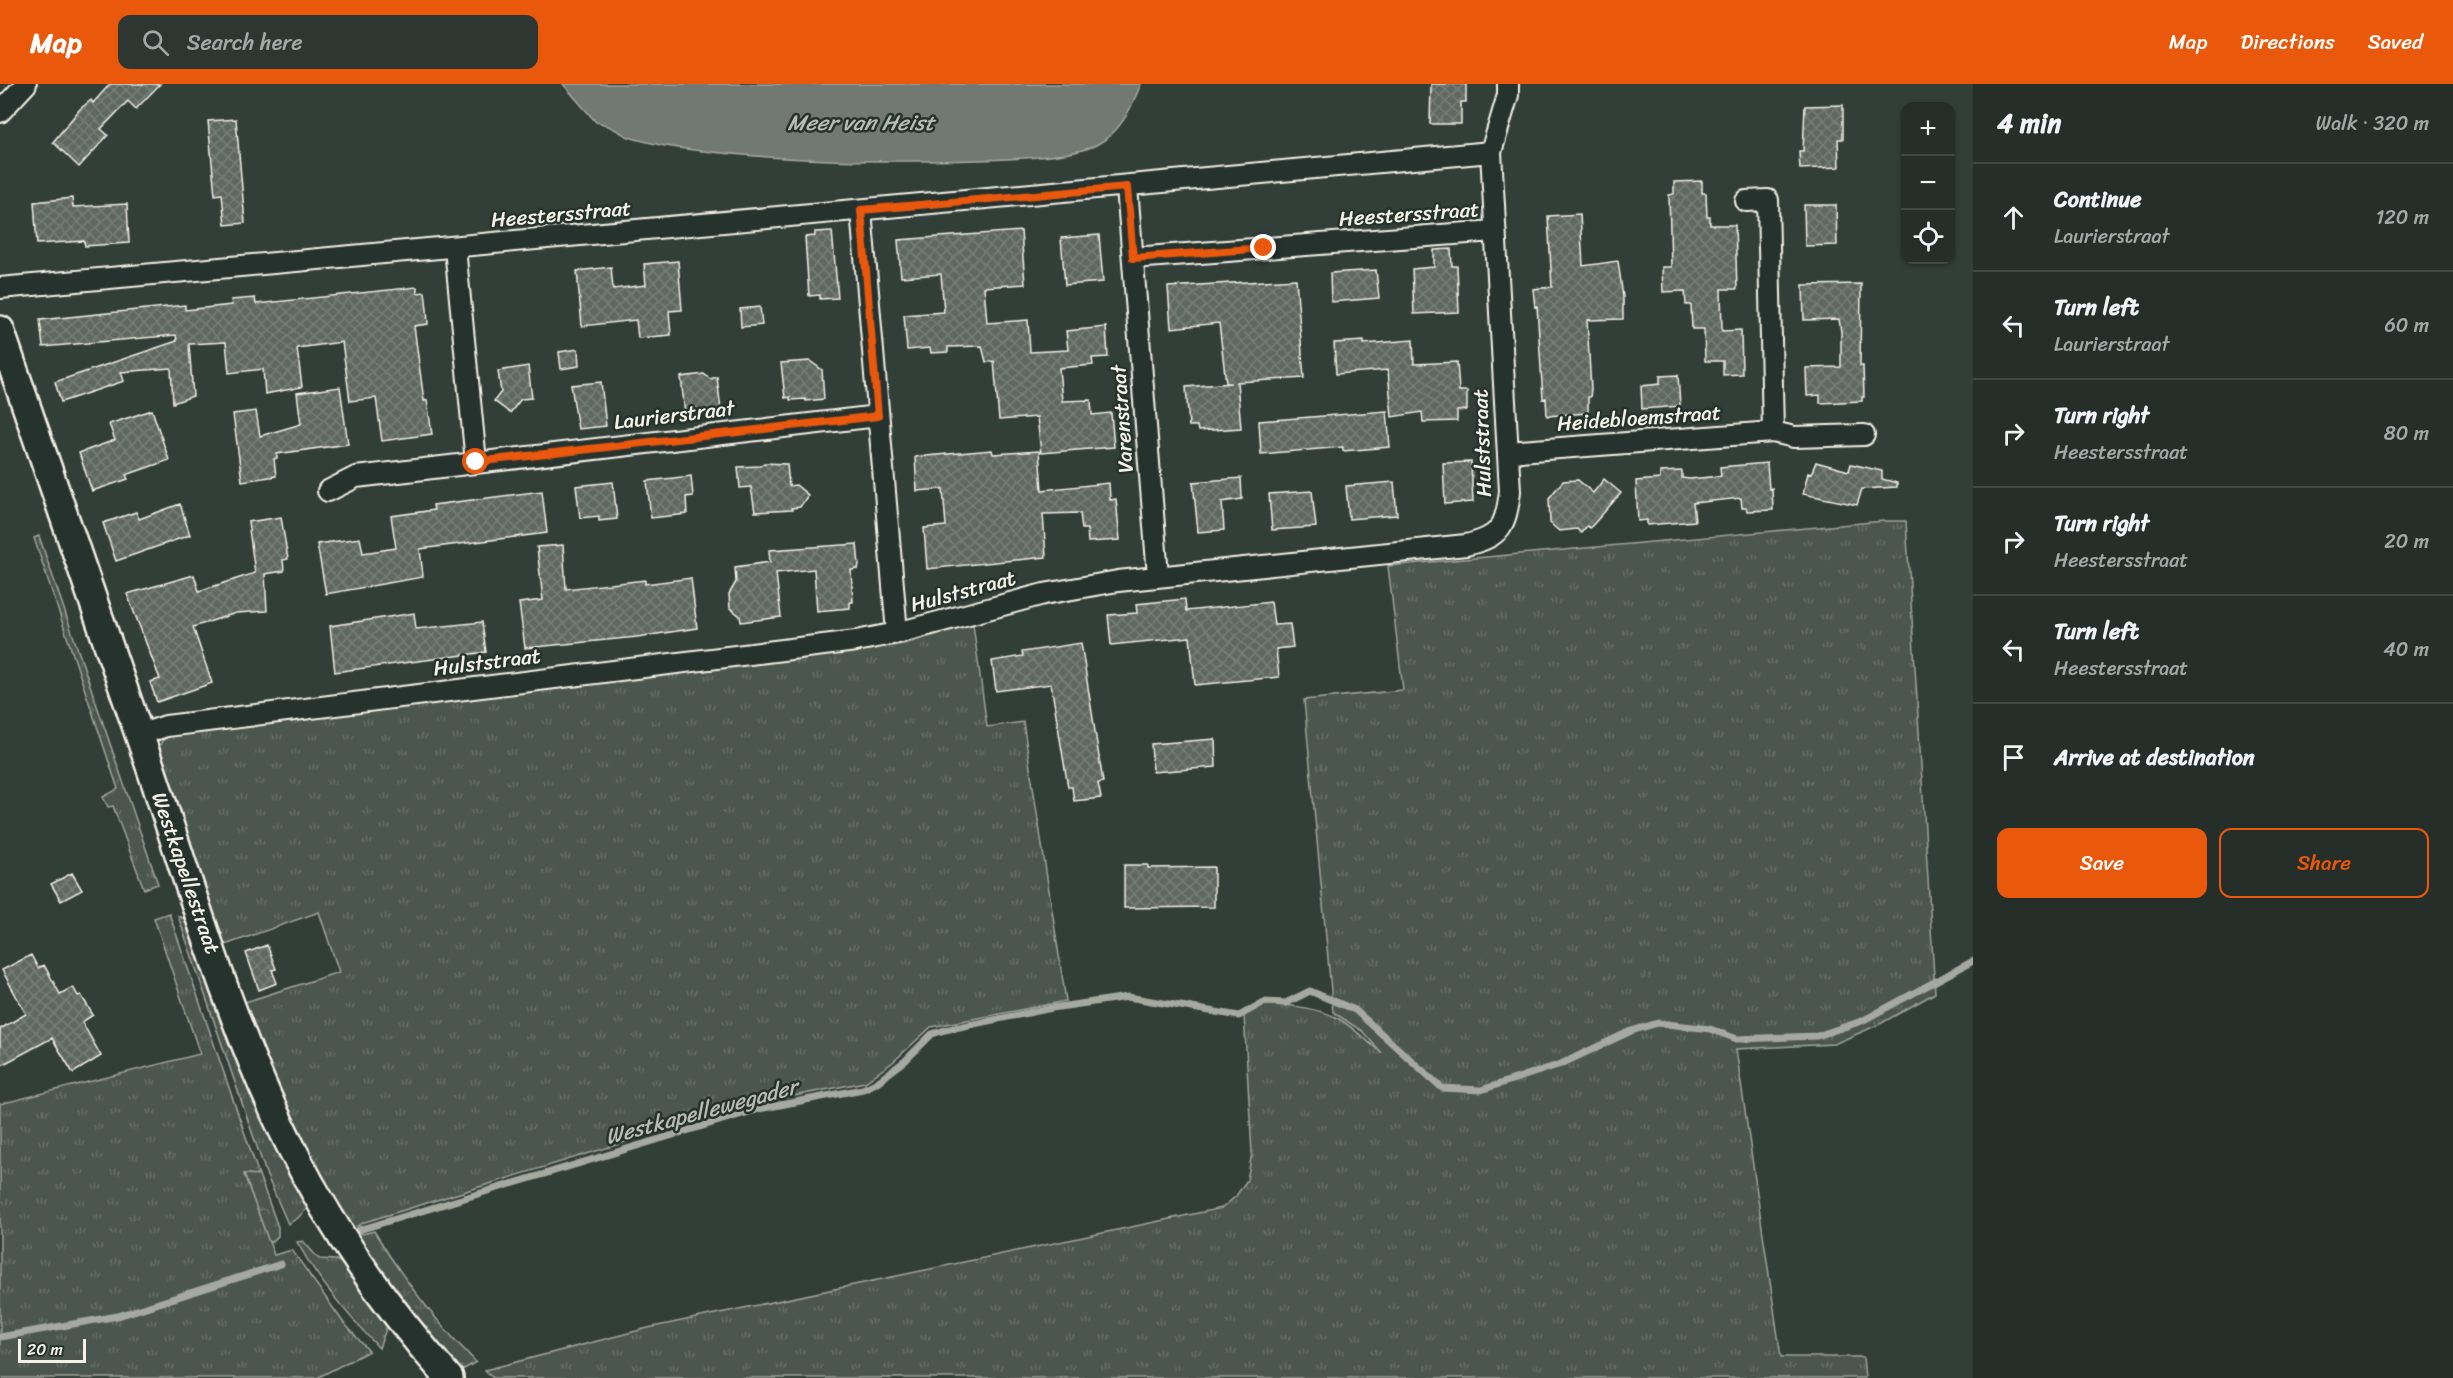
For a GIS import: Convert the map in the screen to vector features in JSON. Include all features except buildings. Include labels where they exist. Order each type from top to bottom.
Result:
[{"type":"street","points":[[0,112],[26,84]]},
{"type":"street","points":[[1491,152],[1509,95],[1508,84]]},
{"type":"street","name":"Heestersstraat","points":[[0,288],[1491,152],[1495,231],[1133,258]]},
{"type":"street","points":[[1127,187],[1133,258]]},
{"type":"street","points":[[1746,201],[1768,200],[1773,432]]},
{"type":"street","points":[[861,210],[897,633]]},
{"type":"street","name":"Hulststraat","points":[[139,735],[166,726],[844,643],[897,633],[1044,594],[1158,576],[1466,545],[1486,540],[1500,530],[1508,514],[1510,491],[1495,231]]},
{"type":"street","points":[[455,248],[476,462]]},
{"type":"street","name":"Varenstraat","points":[[1133,258],[1158,576]]},
{"type":"street","name":"Westkapellestraat","points":[[0,330],[231,1006],[261,1083],[290,1145],[342,1239],[410,1333],[449,1378]]},
{"type":"street","name":"Laurierstraat","points":[[328,491],[356,477],[878,416]]},
{"type":"street","name":"Heidebloemstraat","points":[[1508,452],[1773,432],[1794,437],[1864,435]]},
{"type":"green space","points":[[1884,521],[1906,521],[1935,993],[1880,1024],[1834,1044],[1736,1049],[1781,1357],[1863,1357],[1865,1378],[493,1378],[485,1370],[648,1328],[1222,1208],[1236,1196],[1247,1180],[1252,1153],[1244,1014],[1264,1005],[1286,1005],[1322,1012],[1345,1023],[1382,1053],[1362,1031],[1333,1012],[1304,700],[1403,690],[1388,566]]},
{"type":"green space","points":[[39,536],[158,884],[144,889],[113,806],[108,807],[103,797],[118,789],[34,538]]},
{"type":"green space","points":[[973,624],[987,727],[1023,722],[1066,1001],[931,1027],[893,1062],[865,1082],[743,1106],[357,1226],[362,1234],[374,1231],[421,1300],[476,1362],[459,1372],[416,1321],[336,1208],[287,1115],[242,1003],[339,972],[319,912],[222,946],[156,755],[162,741],[169,736],[904,644]]},
{"type":"green space","points":[[169,913],[259,1175],[244,1174],[274,1255],[292,1250],[343,1322],[369,1351],[317,1378],[0,1378],[0,1104],[200,1054],[154,918]]},
{"type":"green space","points":[[178,916],[189,921],[307,1208],[298,1218],[288,1224],[267,1176]]},
{"type":"green space","points":[[244,1174],[259,1175],[278,1227],[278,1236],[272,1242],[269,1242]]},
{"type":"green space","points":[[303,1241],[319,1259],[336,1260],[347,1266],[387,1326],[379,1348],[324,1284],[297,1242]]},
{"type":"water","name":"Meer van Heist","points":[[563,84],[1141,84],[1119,127],[1105,140],[1085,149],[1071,153],[1022,158],[895,161],[755,156],[693,150],[649,142],[629,137],[596,122]]},
{"type":"waterway","name":"Westkapellewegader","points":[[359,1230],[759,1109],[863,1089],[876,1083],[905,1061],[932,1034],[1052,1008],[1128,997],[1239,1016],[1264,1002],[1286,1003],[1310,991],[1355,1010],[1442,1088],[1481,1090],[1561,1064],[1631,1031],[1658,1023],[1710,1029],[1737,1039],[1817,1036],[1862,1021],[1973,961]]},
{"type":"waterway","name":"Westkapellewegader","points":[[0,1337],[118,1316],[281,1264]]},
{"type":"route","points":[[476,462],[878,416],[861,210],[1127,187],[1133,258],[1264,248]]}]
